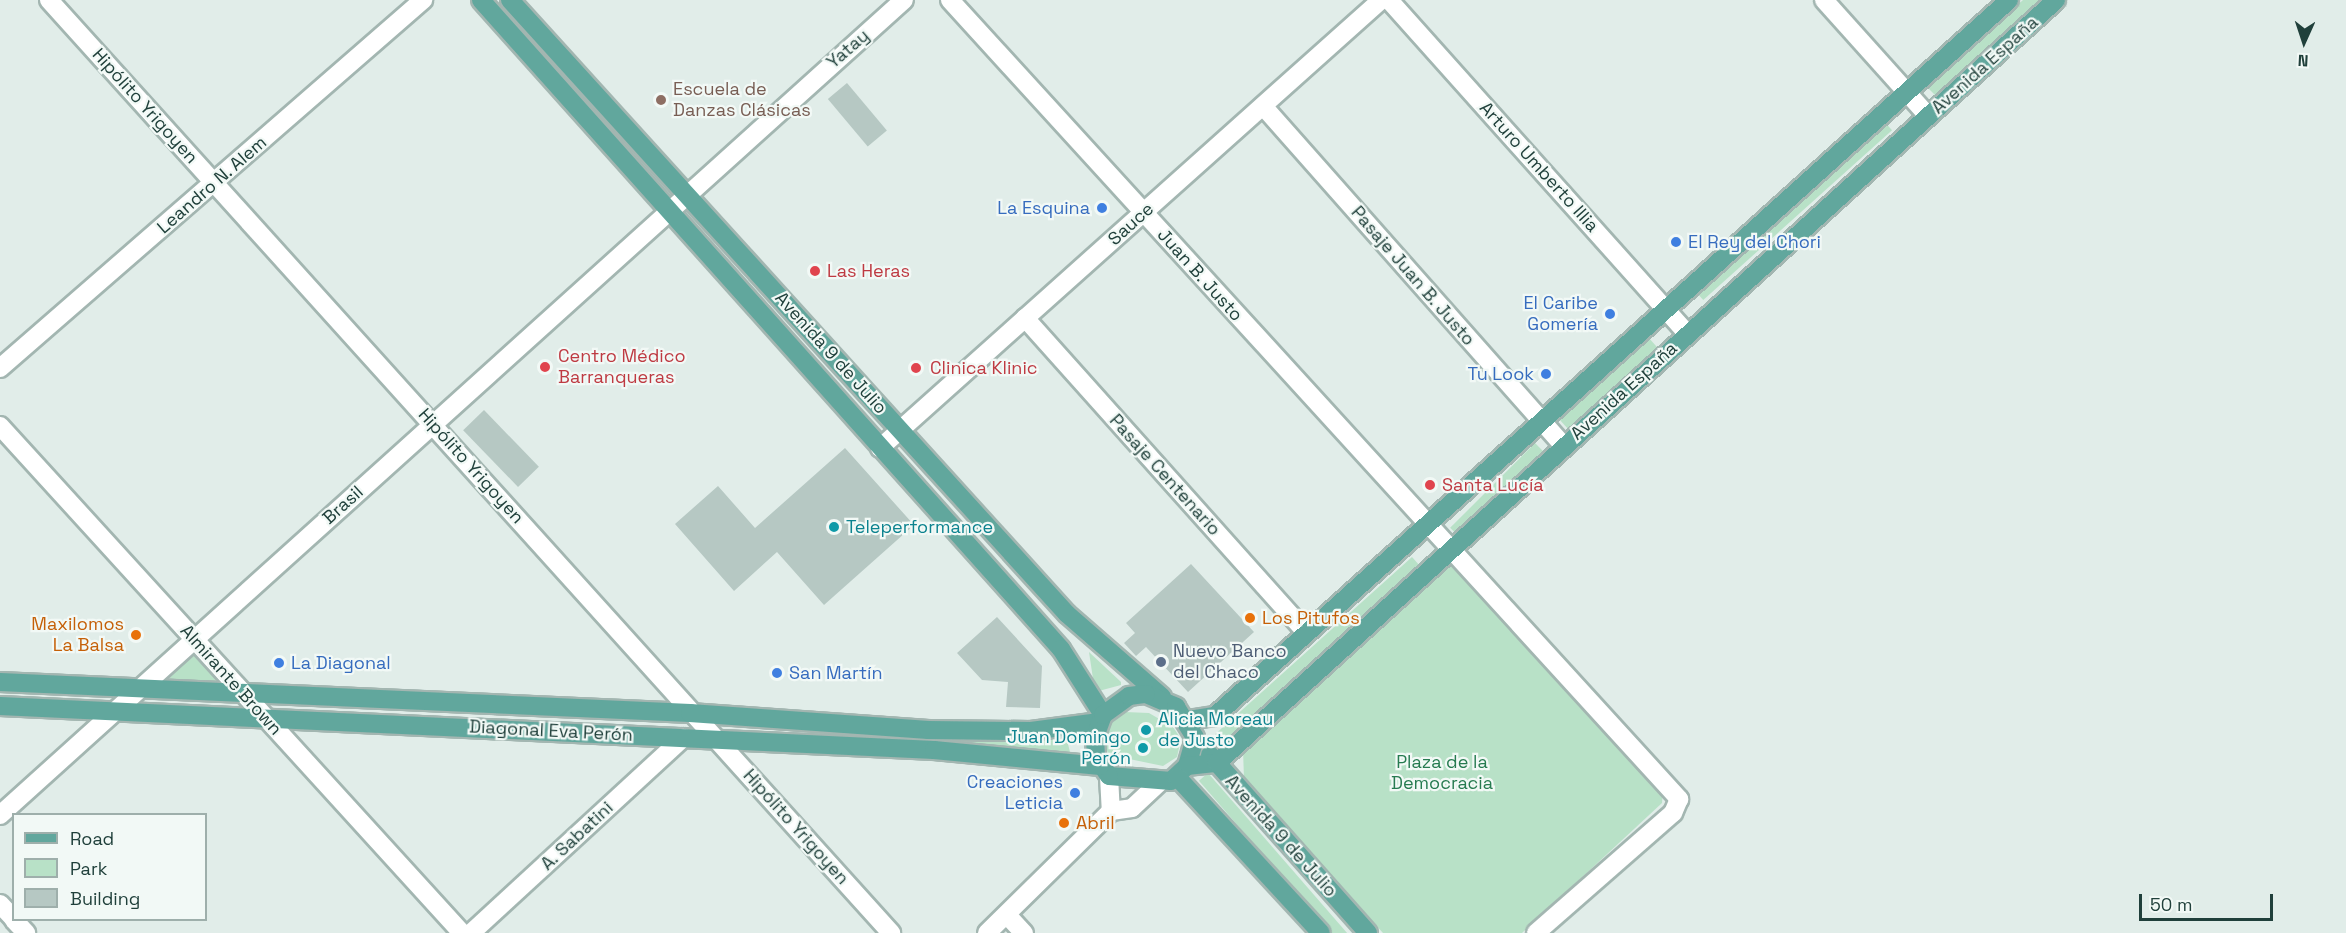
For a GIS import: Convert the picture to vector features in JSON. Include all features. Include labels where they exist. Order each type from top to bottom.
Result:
[{"type":"main road","name":"Avenida 9 de Julio","points":[[481,0],[1060,649],[1101,718]]},
{"type":"main road","name":"Avenida 9 de Julio","points":[[510,0],[1066,614],[1162,698]]},
{"type":"main road","name":"Avenida España","points":[[1189,720],[1215,716],[1305,631],[2008,0]]},
{"type":"main road","name":"Avenida España","points":[[1217,763],[2056,0]]},
{"type":"main road","name":"Diagonal Eva Perón","points":[[0,682],[138,690],[690,712],[928,730],[1031,731],[1101,718]]},
{"type":"main road","points":[[1182,771],[1195,738],[1189,720],[1162,698],[1129,696],[1101,718],[1094,747],[1105,771],[1158,783],[1182,771],[1217,763]]},
{"type":"main road","name":"Diagonal Eva Perón","points":[[0,706],[934,750],[1105,771]]},
{"type":"main road","name":"Avenida 9 de Julio","points":[[1195,738],[1368,933]]},
{"type":"main road","name":"Avenida 9 de Julio","points":[[1182,771],[1321,933]]},
{"type":"street","name":"Hipólito Yrigoyen","points":[[49,0],[891,933]]},
{"type":"street","name":"Leandro N. Alem","points":[[0,368],[215,184],[423,0]]},
{"type":"street","name":"Yatay","points":[[686,195],[904,0]]},
{"type":"street","name":"Juan B. Justo","points":[[950,0],[1424,524],[1679,800],[1673,813],[1536,933]]},
{"type":"street","name":"Sauce","points":[[880,448],[1381,0]]},
{"type":"street","name":"Arturo Umberto Illia","points":[[1389,0],[1688,334]]},
{"type":"street","points":[[1824,0],[1928,116]]},
{"type":"street","name":"Pasaje Juan B. Justo","points":[[1263,106],[1563,446]]},
{"type":"street","name":"Brasil","points":[[0,815],[686,195]]},
{"type":"street","name":"Pasaje Centenario","points":[[1025,318],[1305,631]]},
{"type":"street","name":"Almirante Brown","points":[[0,426],[462,933]]},
{"type":"street","name":"A. Sabatini","points":[[471,933],[683,738]]},
{"type":"street","points":[[1105,771],[1111,811]]},
{"type":"street","points":[[987,933],[1111,811],[1132,808],[1158,783]]},
{"type":"street","points":[[0,904],[12,917]]},
{"type":"street","points":[[1007,915],[1024,933]]},
{"type":"street","points":[[16,921],[26,933]]},
{"type":"green space","points":[[2023,0],[2045,0],[1937,97],[1927,87]]},
{"type":"green space","points":[[1882,119],[1892,130],[1703,300],[1693,289]]},
{"type":"green space","points":[[1648,337],[1658,348],[1568,429],[1558,418]]},
{"type":"green space","points":[[1535,443],[1545,453],[1460,538],[1450,528]]},
{"type":"green space","points":[[1412,557],[1421,567],[1224,744],[1215,734]]},
{"type":"green space","name":"Plaza de la Democracia","points":[[1450,564],[1663,790],[1662,803],[1522,933],[1383,933],[1244,779],[1243,749]]},
{"type":"green space","points":[[1089,652],[1121,682],[1121,685],[1095,692]]},
{"type":"green space","points":[[195,654],[218,677],[213,685],[170,682],[169,671]]},
{"type":"green space","points":[[1125,712],[1149,713],[1173,727],[1181,739],[1177,757],[1163,766],[1110,755],[1102,745],[1109,720]]},
{"type":"green space","points":[[1066,736],[1071,756],[941,740],[1032,743]]},
{"type":"green space","points":[[1208,773],[1347,933],[1331,933],[1199,781]]},
{"type":"building","points":[[847,83],[887,130],[868,147],[828,99]]},
{"type":"building","points":[[484,410],[539,467],[518,487],[463,430]]},
{"type":"building","name":"Teleperformance","points":[[845,448],[914,525],[824,605],[777,552],[734,591],[675,524],[718,486],[755,528]]},
{"type":"building","points":[[1191,564],[1254,632],[1188,692],[1146,647],[1136,656],[1124,643],[1135,633],[1126,623]]},
{"type":"building","points":[[997,617],[1042,666],[1040,708],[1006,707],[1008,682],[982,680],[957,653]]},
{"type":"place","name":"Escuela de Danzas Clásicas","points":[[661,100]]},
{"type":"place","name":"La Esquina","points":[[1102,208]]},
{"type":"place","name":"El Rey del Chori","points":[[1676,242]]},
{"type":"place","name":"Las Heras","points":[[815,271]]},
{"type":"place","name":"El Caribe Gomería","points":[[1610,314]]},
{"type":"place","name":"Centro Médico Barranqueras","points":[[545,367]]},
{"type":"place","name":"Clinica Klinic","points":[[916,368]]},
{"type":"place","name":"Tu Look","points":[[1546,374]]},
{"type":"place","name":"Santa Lucía","points":[[1430,485]]},
{"type":"place","name":"Teleperformance","points":[[834,527]]},
{"type":"place","name":"Los Pitufos","points":[[1250,618]]},
{"type":"place","name":"Maxilomos La Balsa","points":[[136,635]]},
{"type":"place","name":"Nuevo Banco del Chaco","points":[[1161,662]]},
{"type":"place","name":"La Diagonal","points":[[279,663]]},
{"type":"place","name":"San Martín","points":[[777,673]]},
{"type":"place","name":"Alicia Moreau de Justo","points":[[1146,730]]},
{"type":"place","name":"Juan Domingo Perón","points":[[1143,748]]},
{"type":"place","name":"Creaciones Leticia","points":[[1075,793]]},
{"type":"place","name":"Abril","points":[[1064,823]]}]
